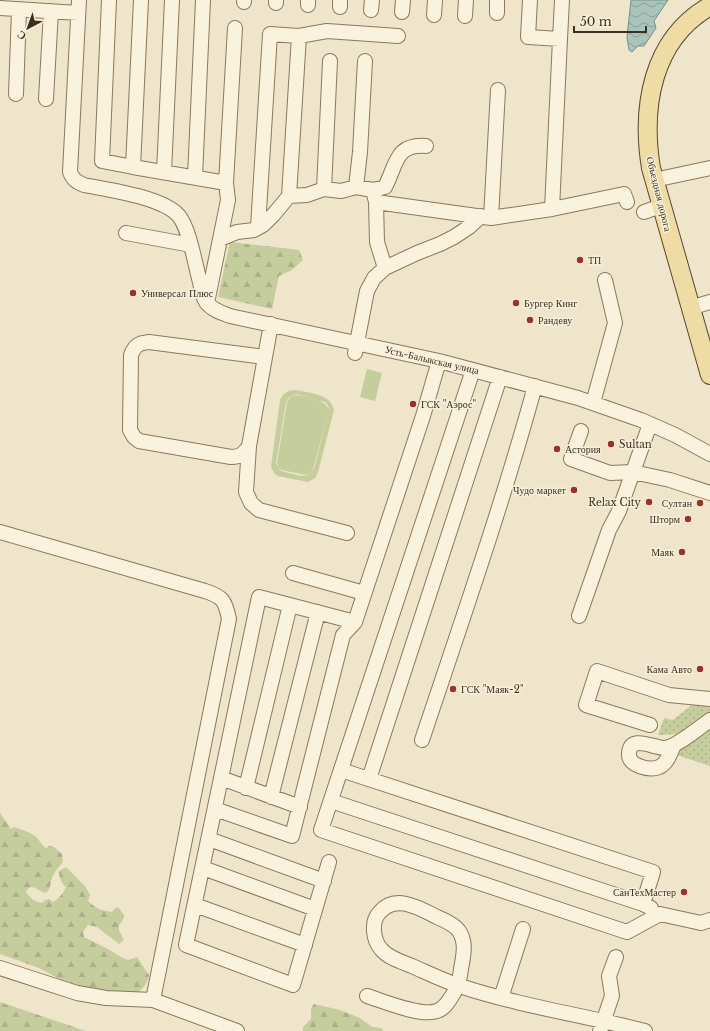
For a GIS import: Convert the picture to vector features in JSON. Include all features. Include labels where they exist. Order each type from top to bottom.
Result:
[{"type":"main road","name":"Объездная дорога","points":[[710,6],[697,14],[677,34],[666,50],[658,66],[652,84],[647,127],[648,148],[654,180],[652,209],[690,308],[710,375]]},
{"type":"street","points":[[109,0],[102,161],[226,183]]},
{"type":"street","points":[[132,167],[141,0]]},
{"type":"street","points":[[164,172],[172,0]]},
{"type":"street","points":[[195,178],[203,0]]},
{"type":"street","points":[[434,15],[435,0]]},
{"type":"street","points":[[465,16],[466,0]]},
{"type":"street","points":[[530,0],[528,37],[560,38]]},
{"type":"street","points":[[552,209],[562,0]]},
{"type":"street","points":[[0,8],[51,11],[79,6],[70,172],[77,182],[84,185],[149,199],[166,206],[179,216],[191,245],[203,294],[207,303]]},
{"type":"street","points":[[16,94],[19,10]]},
{"type":"street","points":[[46,99],[51,11]]},
{"type":"street","points":[[207,303],[228,200],[226,183],[235,28]]},
{"type":"street","points":[[258,228],[270,34],[299,36],[327,31],[398,36]]},
{"type":"street","points":[[220,239],[237,232],[254,230],[263,225],[289,196],[299,36]]},
{"type":"street","points":[[324,189],[330,61]]},
{"type":"street","points":[[356,187],[360,152],[365,61]]},
{"type":"street","points":[[486,217],[498,90]]},
{"type":"street","points":[[374,196],[385,187],[397,157],[406,149],[416,146],[426,146]]},
{"type":"street","points":[[654,180],[710,168]]},
{"type":"street","points":[[289,196],[307,195],[324,189],[341,191],[356,187],[374,196],[486,217],[552,209],[624,194],[627,202]]},
{"type":"street","points":[[374,196],[377,242],[385,268]]},
{"type":"street","points":[[356,348],[367,291],[374,278],[385,268],[417,252],[440,244],[454,237],[486,217]]},
{"type":"street","points":[[126,233],[191,245]]},
{"type":"street","points":[[593,403],[615,323],[605,280]]},
{"type":"street","points":[[690,308],[710,302]]},
{"type":"street","name":"Усть-Балыкская улица","points":[[207,303],[212,308],[230,316],[271,324],[356,348],[439,361],[593,403],[650,424],[675,435],[710,454]]},
{"type":"street","points":[[271,324],[249,446],[246,492],[251,503],[259,510],[347,533]]},
{"type":"street","points":[[249,446],[245,453],[238,457],[231,457],[139,441],[134,437],[130,430],[129,420],[131,355],[134,348],[141,342],[149,342],[265,357]]},
{"type":"street","points":[[215,809],[292,836],[344,635],[355,622],[423,416],[439,361]]},
{"type":"street","points":[[473,370],[321,830],[627,932],[660,914]]},
{"type":"street","points":[[369,779],[500,377]]},
{"type":"street","points":[[422,740],[487,542],[524,426],[535,386]]},
{"type":"street","points":[[579,616],[609,530],[619,511],[650,424]]},
{"type":"street","points":[[581,431],[572,459],[610,473],[633,472],[670,480],[710,494]]},
{"type":"street","points":[[0,532],[205,590],[218,596],[226,605],[229,618],[153,1000]]},
{"type":"street","points":[[293,573],[364,593]]},
{"type":"street","points":[[329,862],[293,985],[186,945],[259,597],[355,622]]},
{"type":"street","points":[[246,788],[290,605]]},
{"type":"street","points":[[271,797],[318,612]]},
{"type":"street","points":[[650,725],[586,705],[597,671],[669,695],[710,699]]},
{"type":"street","points":[[674,745],[710,720]]},
{"type":"street","points":[[341,770],[653,872],[643,904]]},
{"type":"street","points":[[221,778],[300,807]]},
{"type":"street","points":[[331,801],[643,904],[660,914],[701,923],[710,920]]},
{"type":"street","points":[[209,839],[324,881]]},
{"type":"street","points":[[202,868],[315,909]]},
{"type":"street","points":[[367,996],[416,1012],[427,1013],[435,1012],[444,1007],[459,986],[464,944],[459,931],[449,923],[414,905],[408,904],[394,903],[386,906],[379,913],[375,921],[374,931],[376,941],[381,949],[388,955],[459,986],[602,1026],[645,1031]]},
{"type":"street","points":[[195,905],[305,945]]},
{"type":"street","points":[[501,998],[523,929]]},
{"type":"street","points":[[602,1026],[612,996],[609,976],[616,957]]},
{"type":"street","points":[[0,968],[77,993],[106,998],[153,1000],[237,1031]]},
{"type":"green space","points":[[230,242],[299,250],[303,260],[292,270],[279,276],[272,309],[218,297]]},
{"type":"green space","points":[[367,369],[382,373],[375,401],[360,397]]},
{"type":"green space","points":[[293,390],[313,393],[324,397],[329,401],[334,410],[318,472],[315,478],[308,482],[278,476],[274,473],[271,467],[280,400],[285,394]],"holes":[[[296,394],[325,402],[328,405],[329,410],[314,469],[308,475],[301,476],[281,471],[276,463],[286,402],[289,397]]]},
{"type":"green space","points":[[296,395],[320,401],[327,406],[329,410],[313,469],[306,475],[281,470],[278,468],[277,463],[287,402],[290,397]]},
{"type":"green space","points":[[693,704],[710,704],[710,714],[682,734],[658,735],[664,718],[673,720]]},
{"type":"green space","points":[[710,726],[710,766],[674,754],[675,751]]},
{"type":"green space","points":[[0,813],[11,829],[14,827],[30,833],[45,847],[54,847],[62,854],[63,862],[54,874],[48,891],[46,893],[30,887],[26,891],[32,899],[42,903],[49,899],[53,902],[59,897],[64,892],[66,887],[61,880],[59,871],[66,867],[85,886],[90,895],[88,901],[93,906],[112,912],[118,907],[124,915],[123,920],[119,925],[119,930],[124,940],[119,944],[97,927],[88,925],[83,932],[84,937],[128,960],[137,957],[149,975],[144,986],[139,991],[130,996],[78,989],[71,983],[61,981],[39,968],[0,954]]},
{"type":"green space","points":[[0,1002],[86,1031],[0,1031]]},
{"type":"green space","points":[[314,1004],[340,1010],[360,1018],[372,1027],[381,1028],[384,1031],[303,1031],[303,1027],[311,1019],[311,1008]]},
{"type":"water","points":[[631,0],[668,0],[654,21],[656,28],[644,46],[638,46],[632,52],[629,50],[627,37]]},
{"type":"place","name":"ТП","points":[[580,260]]},
{"type":"place","name":"Универсал Плюс","points":[[133,293]]},
{"type":"place","name":"Бургер Кинг","points":[[516,303]]},
{"type":"place","name":"Рандеву","points":[[530,320]]},
{"type":"place","name":"ГСК \"Аэрос\"","points":[[413,404]]},
{"type":"place","name":"Sultan","points":[[611,444]]},
{"type":"place","name":"Астория","points":[[557,449]]},
{"type":"place","name":"Чудо маркет","points":[[574,490]]},
{"type":"place","name":"Relax City","points":[[649,502]]},
{"type":"place","name":"Султан","points":[[700,503]]},
{"type":"place","name":"Шторм","points":[[688,519]]},
{"type":"place","name":"Маяк","points":[[682,552]]},
{"type":"place","name":"Кама Авто","points":[[700,669]]},
{"type":"place","name":"ГСК \"Маяк-2\"","points":[[453,689]]},
{"type":"place","name":"СанТехМастер","points":[[684,892]]}]
